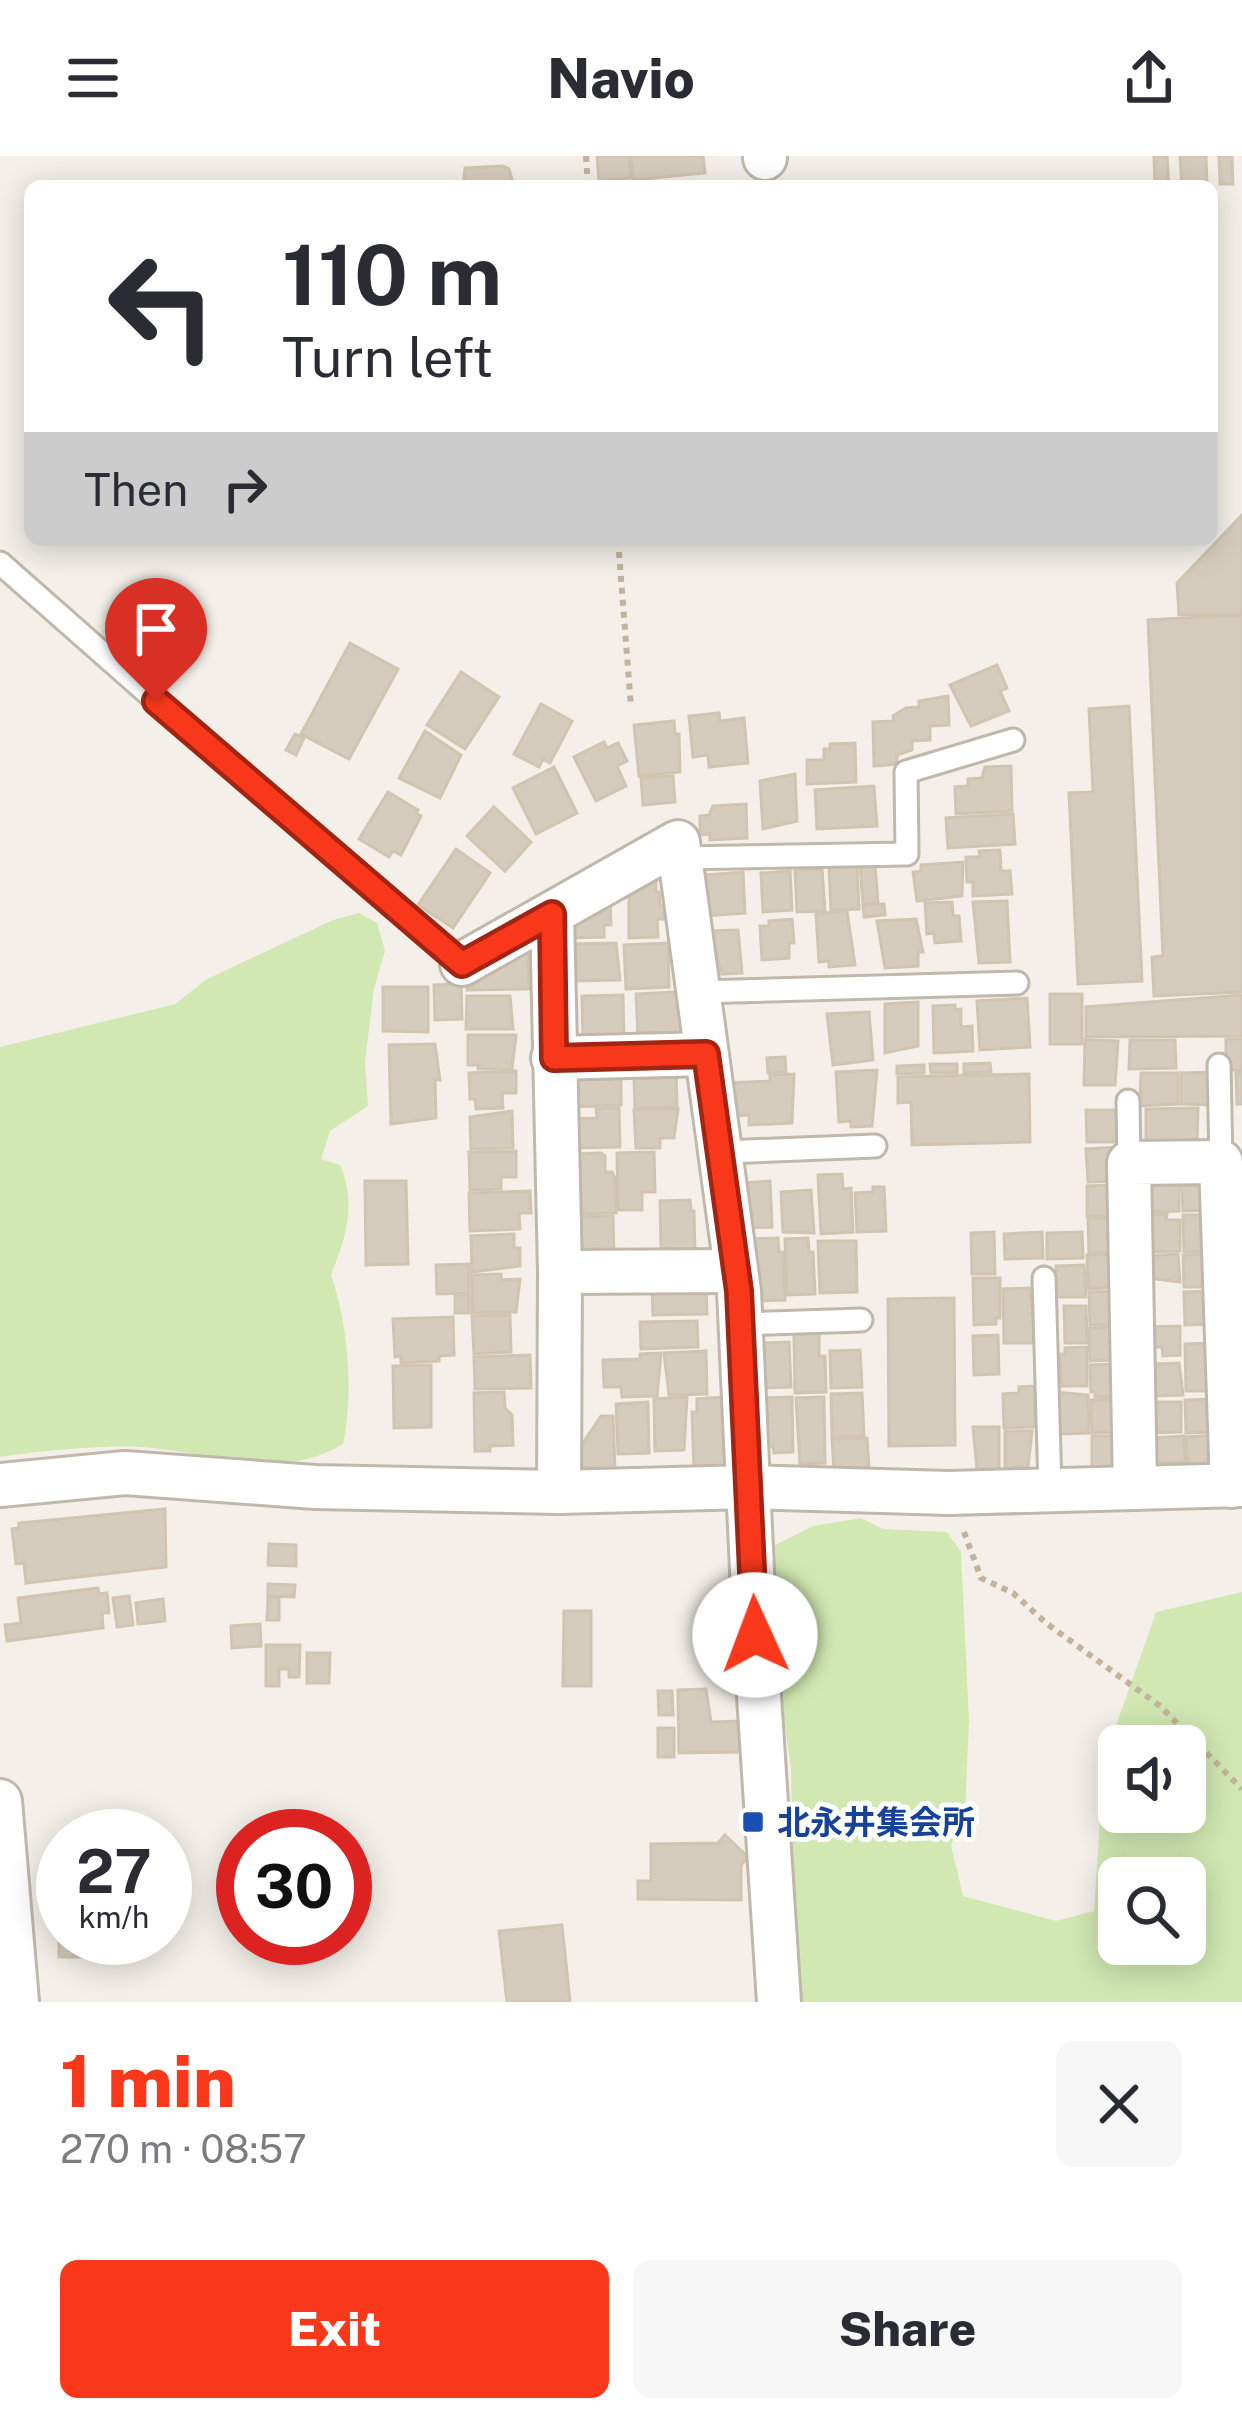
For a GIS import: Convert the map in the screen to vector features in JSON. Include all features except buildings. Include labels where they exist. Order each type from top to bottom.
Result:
[{"type":"street","points":[[462,964],[678,842],[736,1271],[779,2002]]},
{"type":"street","points":[[552,914],[560,1272],[559,1492]]},
{"type":"street","points":[[554,1058],[706,1054]]},
{"type":"street","points":[[0,1485],[125,1473],[316,1487],[559,1492],[749,1487],[949,1493],[1050,1489],[1135,1488],[1237,1485],[1221,1162],[1129,1163],[1135,1488]]},
{"type":"street","points":[[560,1272],[736,1271]]},
{"type":"street","points":[[0,1801],[17,2002]]},
{"type":"lane","points":[[0,563],[462,964]]},
{"type":"lane","points":[[681,858],[907,854],[906,772],[1013,740]]},
{"type":"lane","points":[[698,992],[1017,983]]},
{"type":"lane","points":[[1219,1065],[1221,1162]]},
{"type":"lane","points":[[1128,1101],[1129,1163]]},
{"type":"lane","points":[[723,1152],[875,1146]]},
{"type":"lane","points":[[1043,1278],[1050,1489]]},
{"type":"lane","points":[[740,1324],[860,1320]]},
{"type":"path","points":[[619,546],[632,706]]},
{"type":"path","points":[[949,1493],[981,1577],[1013,1593],[1046,1623],[1160,1706],[1242,1789]]},
{"type":"green space","points":[[359,913],[377,923],[385,951],[374,988],[365,1062],[368,1106],[330,1131],[321,1159],[340,1165],[348,1194],[345,1234],[331,1275],[348,1358],[343,1444],[320,1455],[270,1463],[125,1447],[0,1457],[0,1047],[175,1004],[207,979],[333,920]]},
{"type":"green space","points":[[861,1518],[883,1529],[947,1532],[961,1552],[969,1721],[965,1812],[951,1845],[963,1896],[1056,1921],[1094,1911],[1099,1833],[1206,1833],[1206,1725],[1116,1725],[1156,1612],[1242,1592],[1242,2002],[795,2002],[791,1768],[766,1600],[767,1549],[813,1526]]},
{"type":"place","name":"北永井集会所","points":[[753,1822]]},
{"type":"route","points":[[156,701],[462,964],[552,914],[554,1058],[706,1054],[739,1291],[755,1635]]}]
